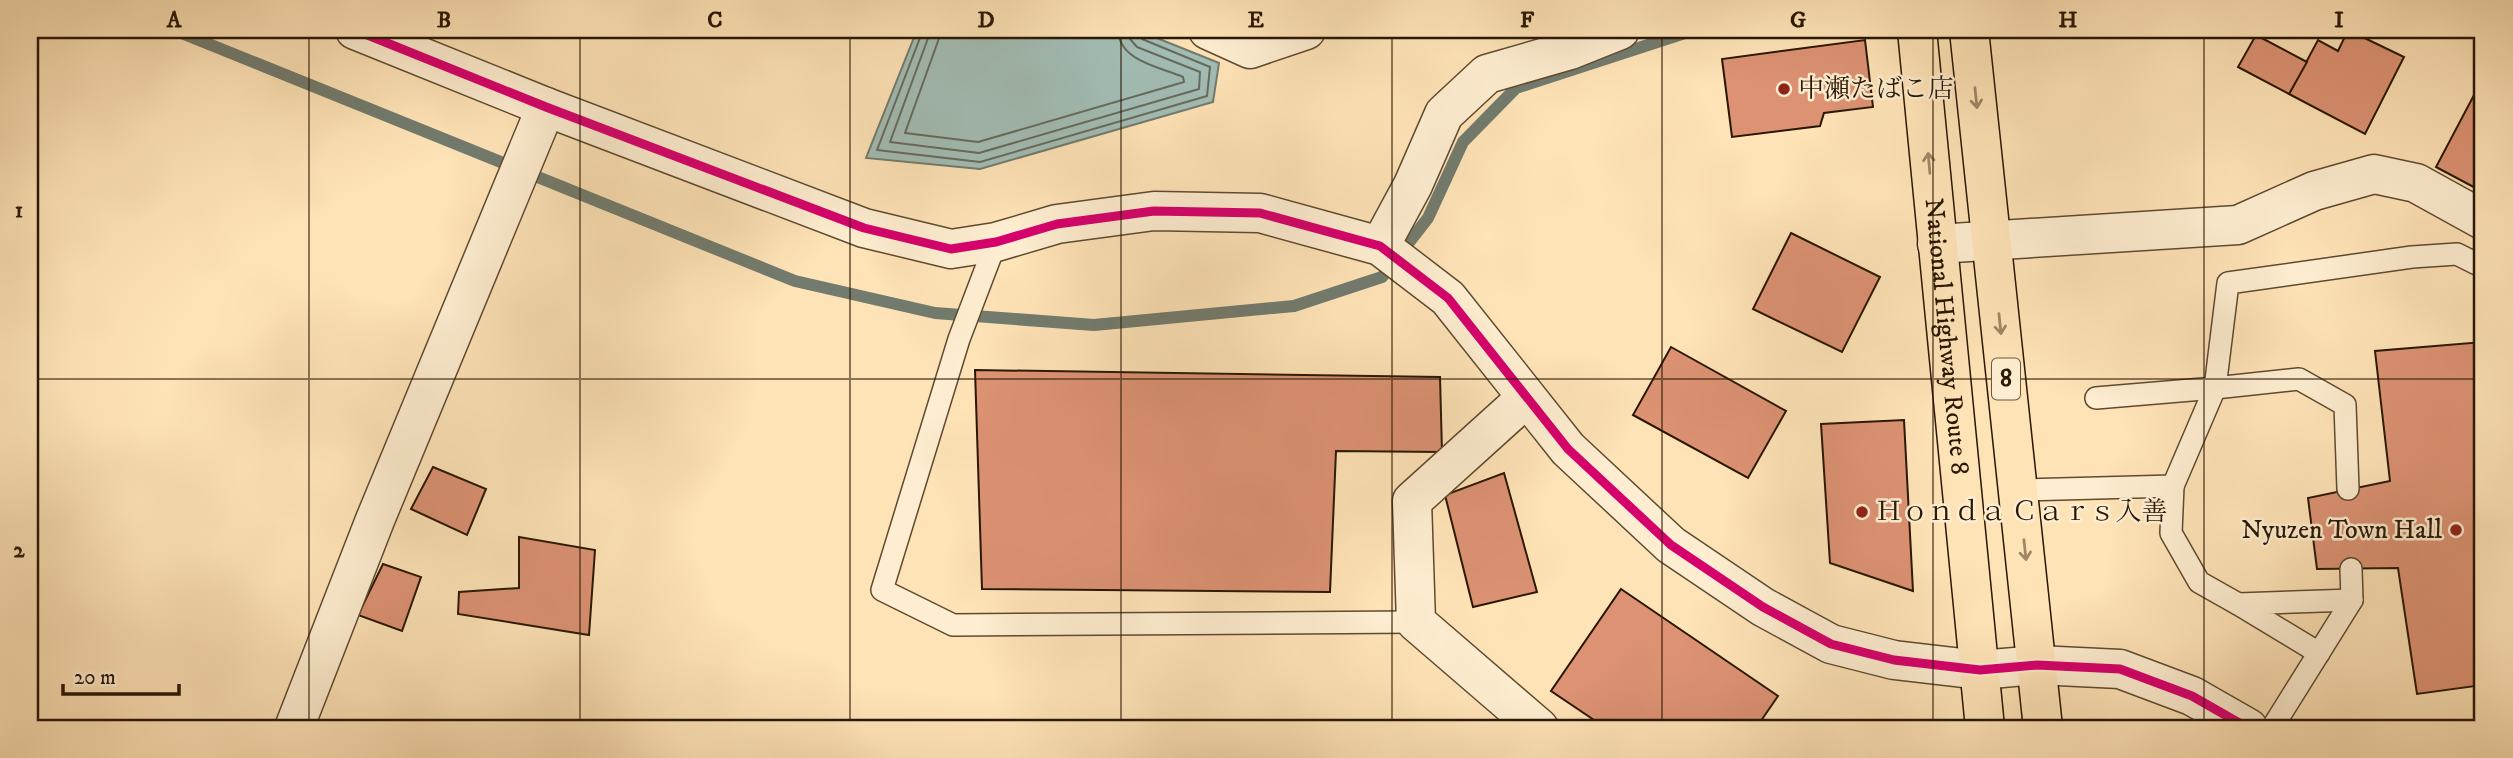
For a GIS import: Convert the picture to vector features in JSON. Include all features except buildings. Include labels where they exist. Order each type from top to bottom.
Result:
[{"type":"highway","name":"National Highway Route 8","points":[[1917,30],[1984,728]]},
{"type":"highway","name":"8","points":[[1969,30],[2043,728]]},
{"type":"street","points":[[355,30],[546,107],[864,228],[951,249],[996,242],[1057,224],[1154,211],[1260,213],[1380,246],[1448,298],[1568,449],[1671,545],[1763,607],[1831,644],[1894,660],[1980,670],[2037,665],[2120,669],[2192,696],[2248,728]]},
{"type":"street","points":[[1208,30],[1250,49],[1306,30]]},
{"type":"street","points":[[1380,246],[1413,185],[1444,114],[1479,82],[1488,74],[1570,50],[1620,30]]},
{"type":"street","points":[[294,728],[375,520],[546,107]]},
{"type":"street","points":[[1937,244],[2238,225],[2314,191],[2374,174],[2416,183],[2483,220]]},
{"type":"street","points":[[1526,398],[1412,501],[1416,622],[1539,728]]},
{"type":"lane","points":[[996,242],[959,339],[883,590],[953,625],[1416,622]]},
{"type":"lane","points":[[2319,653],[2199,582],[2171,533],[2173,486],[2215,388],[2228,282],[2457,254],[2483,267]]},
{"type":"lane","points":[[2096,398],[2299,379],[2345,405],[2348,489]]},
{"type":"lane","points":[[2019,491],[2173,486]]},
{"type":"lane","points":[[2272,728],[2352,600],[2351,569]]},
{"type":"lane","points":[[2238,604],[2352,600]]},
{"type":"water","points":[[917,30],[1137,30],[1219,63],[1213,102],[980,169],[866,158]]},
{"type":"waterway","points":[[174,30],[795,281],[935,313],[1094,325],[1294,306],[1382,277],[1428,218],[1463,142],[1516,88],[1694,30]]},
{"type":"cycle path","points":[[355,30],[546,107],[864,228],[951,249],[996,242],[1057,224],[1154,211],[1260,213],[1380,246],[1448,298],[1568,449],[1671,545],[1763,607],[1831,644],[1894,660],[1980,670],[2037,665],[2120,669],[2192,696],[2248,728]]},
{"type":"place","name":"中瀬たばこ店","points":[[1784,89]]},
{"type":"place","name":"Ｈｏｎｄａ Ｃａｒｓ入善","points":[[1862,512]]},
{"type":"place","name":"Nyuzen Town Hall","points":[[2456,530]]}]
